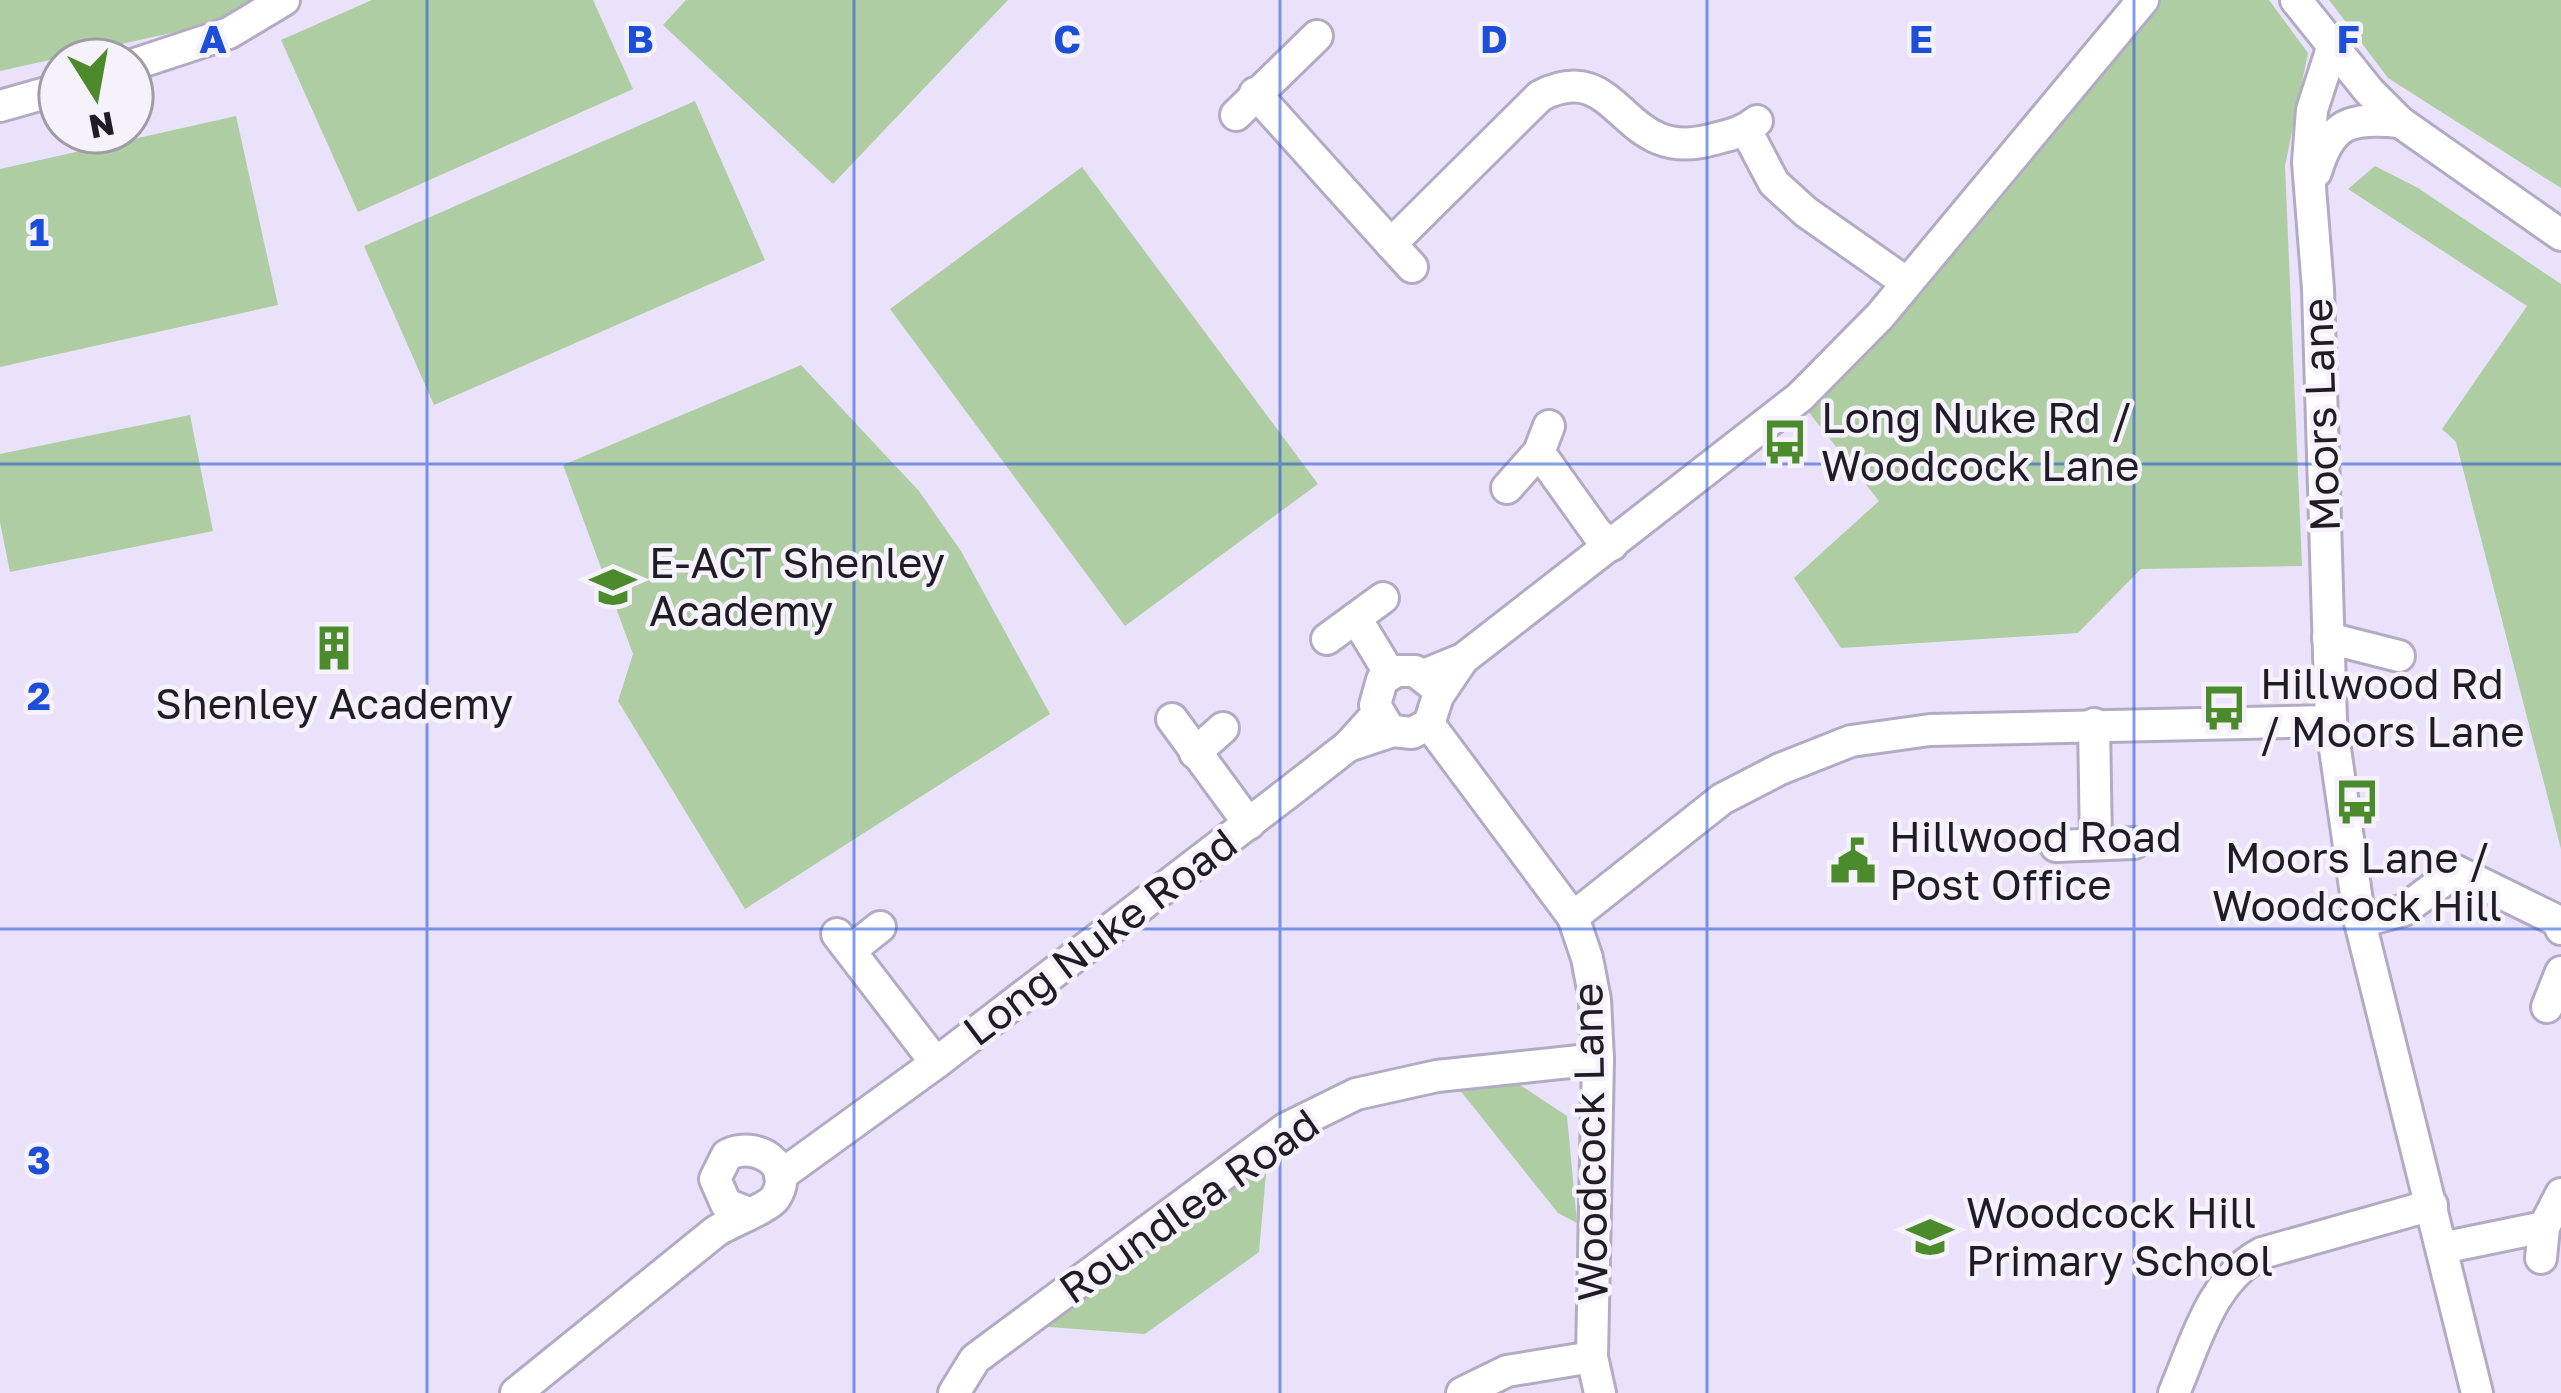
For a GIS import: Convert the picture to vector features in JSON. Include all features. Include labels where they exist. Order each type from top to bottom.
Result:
[{"type":"street","points":[[156,57],[229,33],[284,0]]},
{"type":"street","name":"Long Nuke Road","points":[[774,1166],[850,1126],[937,1063],[1348,746],[1385,722],[1412,733],[1430,698],[1463,659],[1800,397],[1907,283],[2143,0]]},
{"type":"street","points":[[2296,0],[2400,122],[2561,235]]},
{"type":"street","points":[[1316,35],[1245,104],[1401,255],[1540,96],[1564,84],[1607,97],[1655,140],[1681,146],[1751,126],[1774,183],[1806,212],[1907,283]]},
{"type":"street","name":"Moors Lane","points":[[2333,45],[2312,110],[2310,191],[2318,289],[2331,721],[2360,922],[2477,1393]]},
{"type":"street","points":[[0,106],[36,96]]},
{"type":"street","name":"Moors Lane","points":[[2310,191],[2328,139],[2348,123],[2400,122]]},
{"type":"street","points":[[1507,488],[1544,439],[1597,532],[1612,545]]},
{"type":"street","points":[[1327,639],[1384,598]]},
{"type":"street","points":[[1356,618],[1390,674],[1377,689],[1385,722]]},
{"type":"street","points":[[2328,638],[2399,656]]},
{"type":"street","name":"Long Nuke Road","points":[[1390,674],[1405,670],[1430,698]]},
{"type":"street","name":"Woodcock Lane","points":[[1430,698],[1573,917],[1595,1000],[1592,1357],[1600,1393]]},
{"type":"street","points":[[1172,719],[1249,824]]},
{"type":"street","points":[[1573,917],[1722,799],[1851,741],[1930,730],[2331,721]]},
{"type":"street","points":[[2094,724],[2096,843]]},
{"type":"street","points":[[1195,753],[1223,728]]},
{"type":"street","points":[[2056,846],[2134,843]]},
{"type":"street","points":[[2360,922],[2404,910],[2456,871],[2558,921],[2561,929]]},
{"type":"street","points":[[880,927],[844,942],[937,1063]]},
{"type":"street","points":[[2547,1007],[2561,973]]},
{"type":"street","name":"Roundlea Road","points":[[954,1393],[976,1358],[1286,1129],[1356,1094],[1436,1076],[1598,1059]]},
{"type":"street","name":"Long Nuke Road","points":[[747,1148],[774,1166],[775,1198],[757,1211],[733,1204],[717,1170],[728,1155],[747,1148]]},
{"type":"street","points":[[2442,1248],[2542,1243],[2561,1194]]},
{"type":"street","name":"Long Nuke Road","points":[[516,1393],[697,1249],[733,1204]]},
{"type":"street","points":[[2174,1393],[2211,1304],[2241,1264],[2262,1252],[2432,1205]]},
{"type":"street","points":[[1462,1393],[1507,1371],[1592,1357]]},
{"type":"green space","points":[[0,0],[257,0],[225,21],[156,36],[36,36],[36,63],[0,71]]},
{"type":"green space","points":[[372,0],[593,0],[633,89],[358,212],[281,40]]},
{"type":"green space","points":[[686,0],[1008,0],[833,184],[663,25]]},
{"type":"green space","points":[[2158,0],[2269,0],[2308,53],[2285,166],[2302,566],[2141,569],[2078,633],[1841,648],[1794,578],[1879,501],[1807,410],[1881,340]]},
{"type":"green space","points":[[2329,0],[2561,0],[2561,188],[2388,78]]},
{"type":"green space","points":[[695,101],[765,260],[434,405],[364,246]]},
{"type":"green space","points":[[236,116],[278,305],[0,367],[0,169],[58,156],[156,156],[156,134]]},
{"type":"green space","points":[[2375,166],[2418,188],[2561,284],[2561,849],[2456,442],[2442,429],[2527,306],[2348,189]]},
{"type":"green space","points":[[1082,167],[1318,484],[1125,626],[890,309]]},
{"type":"green space","points":[[801,365],[919,491],[961,551],[1050,714],[745,909],[618,701],[633,654],[563,465]]},
{"type":"green space","points":[[190,415],[213,531],[10,572],[0,522],[0,454]]},
{"type":"green space","points":[[1514,1081],[1567,1116],[1577,1223],[1558,1213],[1459,1089]]},
{"type":"green space","points":[[1269,1141],[1259,1252],[1145,1334],[1021,1325]]},
{"type":"place","name":"Long Nuke Rd / Woodcock Lane","points":[[1785,442]]},
{"type":"place","name":"E-ACT Shenley Academy","points":[[613,587]]},
{"type":"place","name":"Shenley Academy","points":[[334,648]]},
{"type":"place","name":"Hillwood Rd / Moors Lane","points":[[2224,708]]},
{"type":"place","name":"Moors Lane / Woodcock Hill","points":[[2357,802]]},
{"type":"place","name":"Hillwood Road Post Office","points":[[1853,861]]},
{"type":"place","name":"Woodcock Hill Primary School","points":[[1930,1237]]}]
